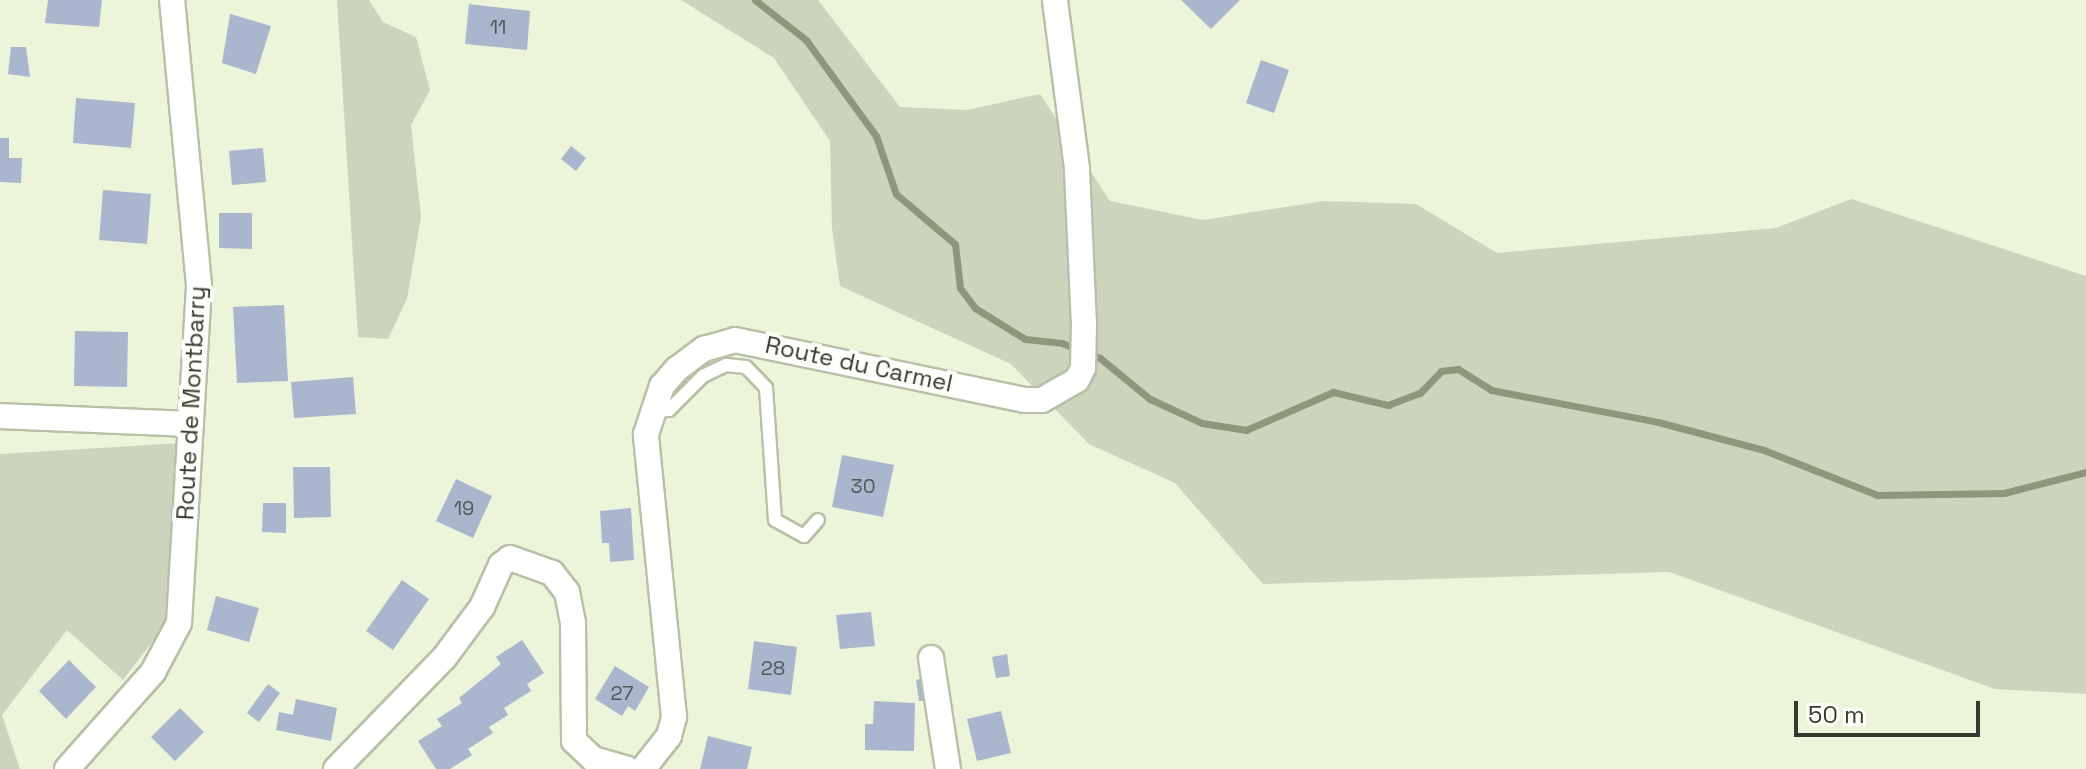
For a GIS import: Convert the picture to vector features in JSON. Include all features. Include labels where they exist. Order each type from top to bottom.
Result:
[{"type":"street","name":"Route de Montbarry","points":[[67,769],[153,672],[179,623],[199,285],[172,0]]},
{"type":"street","name":"Route du Carmel","points":[[643,769],[669,736],[674,717],[646,434],[662,386],[677,369],[704,349],[735,340],[1025,400],[1063,391],[1083,368],[1077,168],[1055,0]]},
{"type":"street","points":[[0,416],[191,424]]},
{"type":"street","points":[[336,769],[444,658],[482,607],[501,565],[510,558],[552,573],[567,592],[573,622],[574,741],[571,769]]},
{"type":"street","points":[[931,658],[948,769]]},
{"type":"street","points":[[574,741],[593,759],[627,769]]},
{"type":"lane","points":[[652,411],[669,410],[703,376],[726,365],[746,367],[766,388],[775,520],[804,536],[818,520]]},
{"type":"green space","points":[[337,0],[369,0],[383,22],[416,37],[430,90],[411,125],[421,217],[407,299],[388,339],[358,337]]},
{"type":"green space","points":[[681,0],[818,0],[900,107],[967,110],[1040,94],[1110,201],[1203,220],[1323,201],[1416,204],[1497,253],[1776,228],[1851,199],[2086,276],[2086,694],[1995,689],[1669,572],[1263,584],[1175,483],[1089,444],[1011,364],[840,286],[832,228],[830,141],[774,58]]},
{"type":"green space","points":[[182,443],[168,621],[123,680],[67,630],[2,715],[20,769],[0,769],[0,454]]},
{"type":"building","points":[[48,0],[102,0],[99,27],[45,23]]},
{"type":"building","points":[[1181,0],[1240,0],[1211,29]]},
{"type":"building","points":[[469,4],[530,11],[527,50],[465,44]]},
{"type":"building","points":[[230,14],[271,26],[256,74],[222,63]]},
{"type":"building","points":[[11,47],[26,47],[30,77],[8,74]]},
{"type":"building","points":[[1261,60],[1289,70],[1274,113],[1246,103]]},
{"type":"building","points":[[76,98],[135,103],[131,148],[73,143]]},
{"type":"building","points":[[0,138],[9,138],[9,158],[22,158],[21,183],[0,182]]},
{"type":"building","points":[[571,146],[586,158],[576,171],[561,159]]},
{"type":"building","points":[[263,148],[266,182],[232,185],[229,151]]},
{"type":"building","points":[[103,190],[151,194],[147,244],[99,240]]},
{"type":"building","points":[[219,213],[252,213],[252,249],[219,248]]},
{"type":"building","points":[[284,305],[288,381],[237,383],[233,307]]},
{"type":"building","points":[[75,331],[128,332],[127,387],[74,386]]},
{"type":"building","points":[[353,377],[356,414],[294,418],[291,382]]},
{"type":"building","points":[[842,455],[894,465],[883,517],[832,507]]},
{"type":"building","points":[[293,467],[330,467],[331,517],[294,518]]},
{"type":"building","points":[[456,479],[492,496],[473,538],[436,521]]},
{"type":"building","points":[[263,503],[286,503],[286,533],[262,532]]},
{"type":"building","points":[[631,508],[634,560],[610,562],[609,543],[602,543],[600,511]]},
{"type":"building","points":[[402,580],[429,599],[393,650],[366,631]]},
{"type":"building","points":[[216,596],[259,608],[249,642],[207,630]]},
{"type":"building","points":[[871,612],[875,646],[840,649],[836,615]]},
{"type":"building","points":[[522,640],[544,673],[527,684],[531,691],[504,708],[508,715],[489,727],[493,733],[468,749],[472,755],[450,769],[436,769],[418,741],[442,726],[437,719],[462,703],[459,698],[501,664],[496,657]]},
{"type":"building","points":[[754,641],[797,647],[791,695],[748,689]]},
{"type":"building","points":[[1007,654],[1010,676],[996,678],[992,657]]},
{"type":"building","points":[[69,660],[96,687],[66,719],[39,691]]},
{"type":"building","points":[[615,666],[649,687],[635,711],[628,706],[622,716],[595,699]]},
{"type":"building","points":[[926,678],[930,700],[919,701],[916,680]]},
{"type":"building","points":[[268,684],[280,693],[259,722],[247,713]]},
{"type":"building","points":[[296,699],[337,708],[331,741],[276,730],[279,712],[293,715]]},
{"type":"building","points":[[874,701],[915,703],[914,751],[865,750],[865,724],[873,724]]},
{"type":"building","points":[[180,708],[204,732],[175,761],[151,737]]},
{"type":"building","points":[[1001,711],[1011,753],[977,761],[967,719]]},
{"type":"building","points":[[708,736],[752,747],[747,769],[700,769]]},
{"type":"waterway","points":[[755,0],[806,40],[876,136],[896,194],[955,244],[960,288],[975,308],[1025,339],[1062,343],[1100,358],[1150,399],[1202,423],[1246,430],[1333,392],[1388,405],[1420,393],[1441,371],[1458,369],[1491,390],[1658,422],[1764,450],[1877,495],[2004,493],[2086,472]]}]
